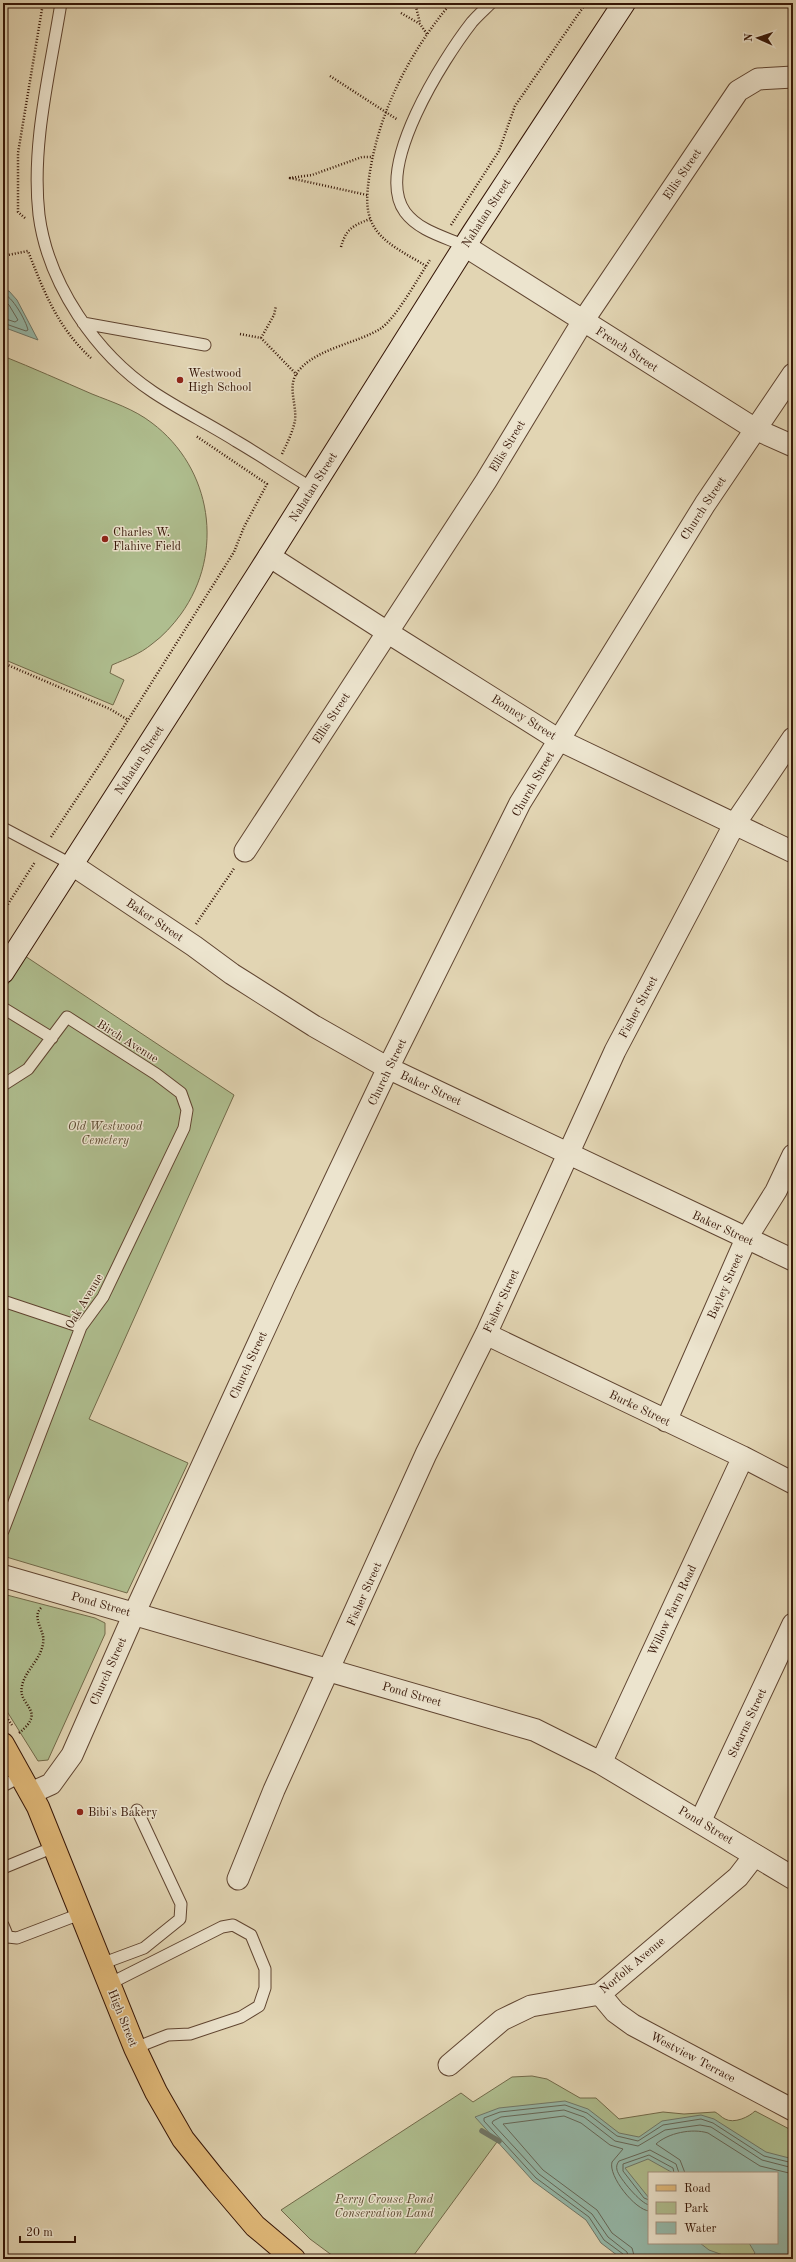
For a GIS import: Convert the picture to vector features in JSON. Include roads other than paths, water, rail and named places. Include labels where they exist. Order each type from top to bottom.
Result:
[{"type":"main road","name":"Nahatan Street","points":[[3,972],[465,246],[624,3]]},
{"type":"main road","name":"Pond Street","points":[[3,1576],[535,1730],[601,1763],[793,1878]]},
{"type":"main road","name":"High Street","points":[[16,1759],[54,1847],[135,2048],[156,2092],[183,2139],[214,2180],[255,2226],[294,2259]]},
{"type":"street","name":"Ellis Street","points":[[245,852],[486,481],[583,321],[738,91],[758,79],[793,77]]},
{"type":"street","name":"French Street","points":[[465,246],[583,321],[630,353],[754,430],[793,446]]},
{"type":"street","name":"Church Street","points":[[16,1759],[51,1784],[72,1755],[134,1614],[388,1068],[520,803],[705,504],[793,374]]},
{"type":"street","name":"Bonney Street","points":[[269,556],[559,740],[793,852]]},
{"type":"street","name":"Fisher Street","points":[[238,1879],[274,1790],[330,1670],[426,1454],[486,1334],[615,1050],[734,825],[793,738]]},
{"type":"street","name":"Baker Street","points":[[71,864],[244,982],[314,1026],[388,1068],[793,1260]]},
{"type":"street","name":"Bayley Street","points":[[666,1421],[746,1239],[776,1190],[793,1155]]},
{"type":"street","name":"Burke Street","points":[[486,1334],[666,1421],[743,1456],[793,1482]]},
{"type":"street","name":"Willow Farm Road","points":[[601,1763],[743,1456]]},
{"type":"street","name":"Stearns Street","points":[[700,1822],[793,1624]]},
{"type":"street","name":"Norfolk Avenue","points":[[449,2065],[502,2020],[531,2006],[600,1994],[738,1877],[755,1855]]},
{"type":"street","name":"Westview Terrace","points":[[600,1994],[615,2012],[633,2025],[793,2110]]},
{"type":"lane","points":[[61,3],[38,158],[39,215],[50,262],[69,302],[83,324],[121,366],[153,392],[312,488]]},
{"type":"lane","points":[[465,246],[421,227],[405,212],[399,196],[397,179],[410,128],[446,58],[473,21],[492,3]]},
{"type":"lane","points":[[83,324],[205,345]]},
{"type":"lane","points":[[3,828],[71,864]]},
{"type":"lane","points":[[3,1008],[52,1038],[28,1069],[3,1085]]},
{"type":"lane","name":"Birch Avenue","points":[[52,1038],[67,1018],[156,1074],[181,1093],[187,1110]]},
{"type":"lane","name":"Oak Avenue","points":[[3,1531],[81,1327],[103,1297],[184,1128],[187,1110]]},
{"type":"lane","points":[[3,1301],[81,1327]]},
{"type":"lane","points":[[3,1786],[16,1759]]},
{"type":"lane","points":[[101,1964],[144,1948],[180,1919],[181,1904],[136,1810]]},
{"type":"lane","points":[[3,1868],[54,1847]]},
{"type":"lane","points":[[3,1925],[8,1937],[17,1938],[80,1914]]},
{"type":"lane","points":[[109,1984],[222,1927],[233,1925],[251,1935],[265,1969],[265,1988],[259,2006],[241,2017],[190,2034],[168,2035],[135,2048]]},
{"type":"water","points":[[3,290],[9,291],[17,300],[38,340],[3,327]]},
{"type":"water","points":[[565,2101],[588,2109],[619,2133],[639,2137],[662,2121],[701,2115],[714,2119],[766,2152],[793,2159],[793,2259],[749,2259],[755,2253],[750,2244],[778,2244],[778,2172],[671,2172],[648,2159],[625,2168],[648,2197],[648,2244],[701,2244],[709,2250],[734,2259],[622,2259],[601,2243],[586,2220],[533,2181],[475,2117],[499,2108]]},
{"type":"waterway","points":[[482,2131],[499,2141]]},
{"type":"place","name":"Westwood High School","points":[[180,380]]},
{"type":"place","name":"Charles W. Flahive Field","points":[[105,539]]},
{"type":"place","name":"Bibi's Bakery","points":[[80,1812]]},
{"type":"park label","name":"Old Westwood Cemetery","points":[[105,1133]]},
{"type":"park label","name":"Perry Crouse Pond Conservation Land","points":[[384,2206]]}]
